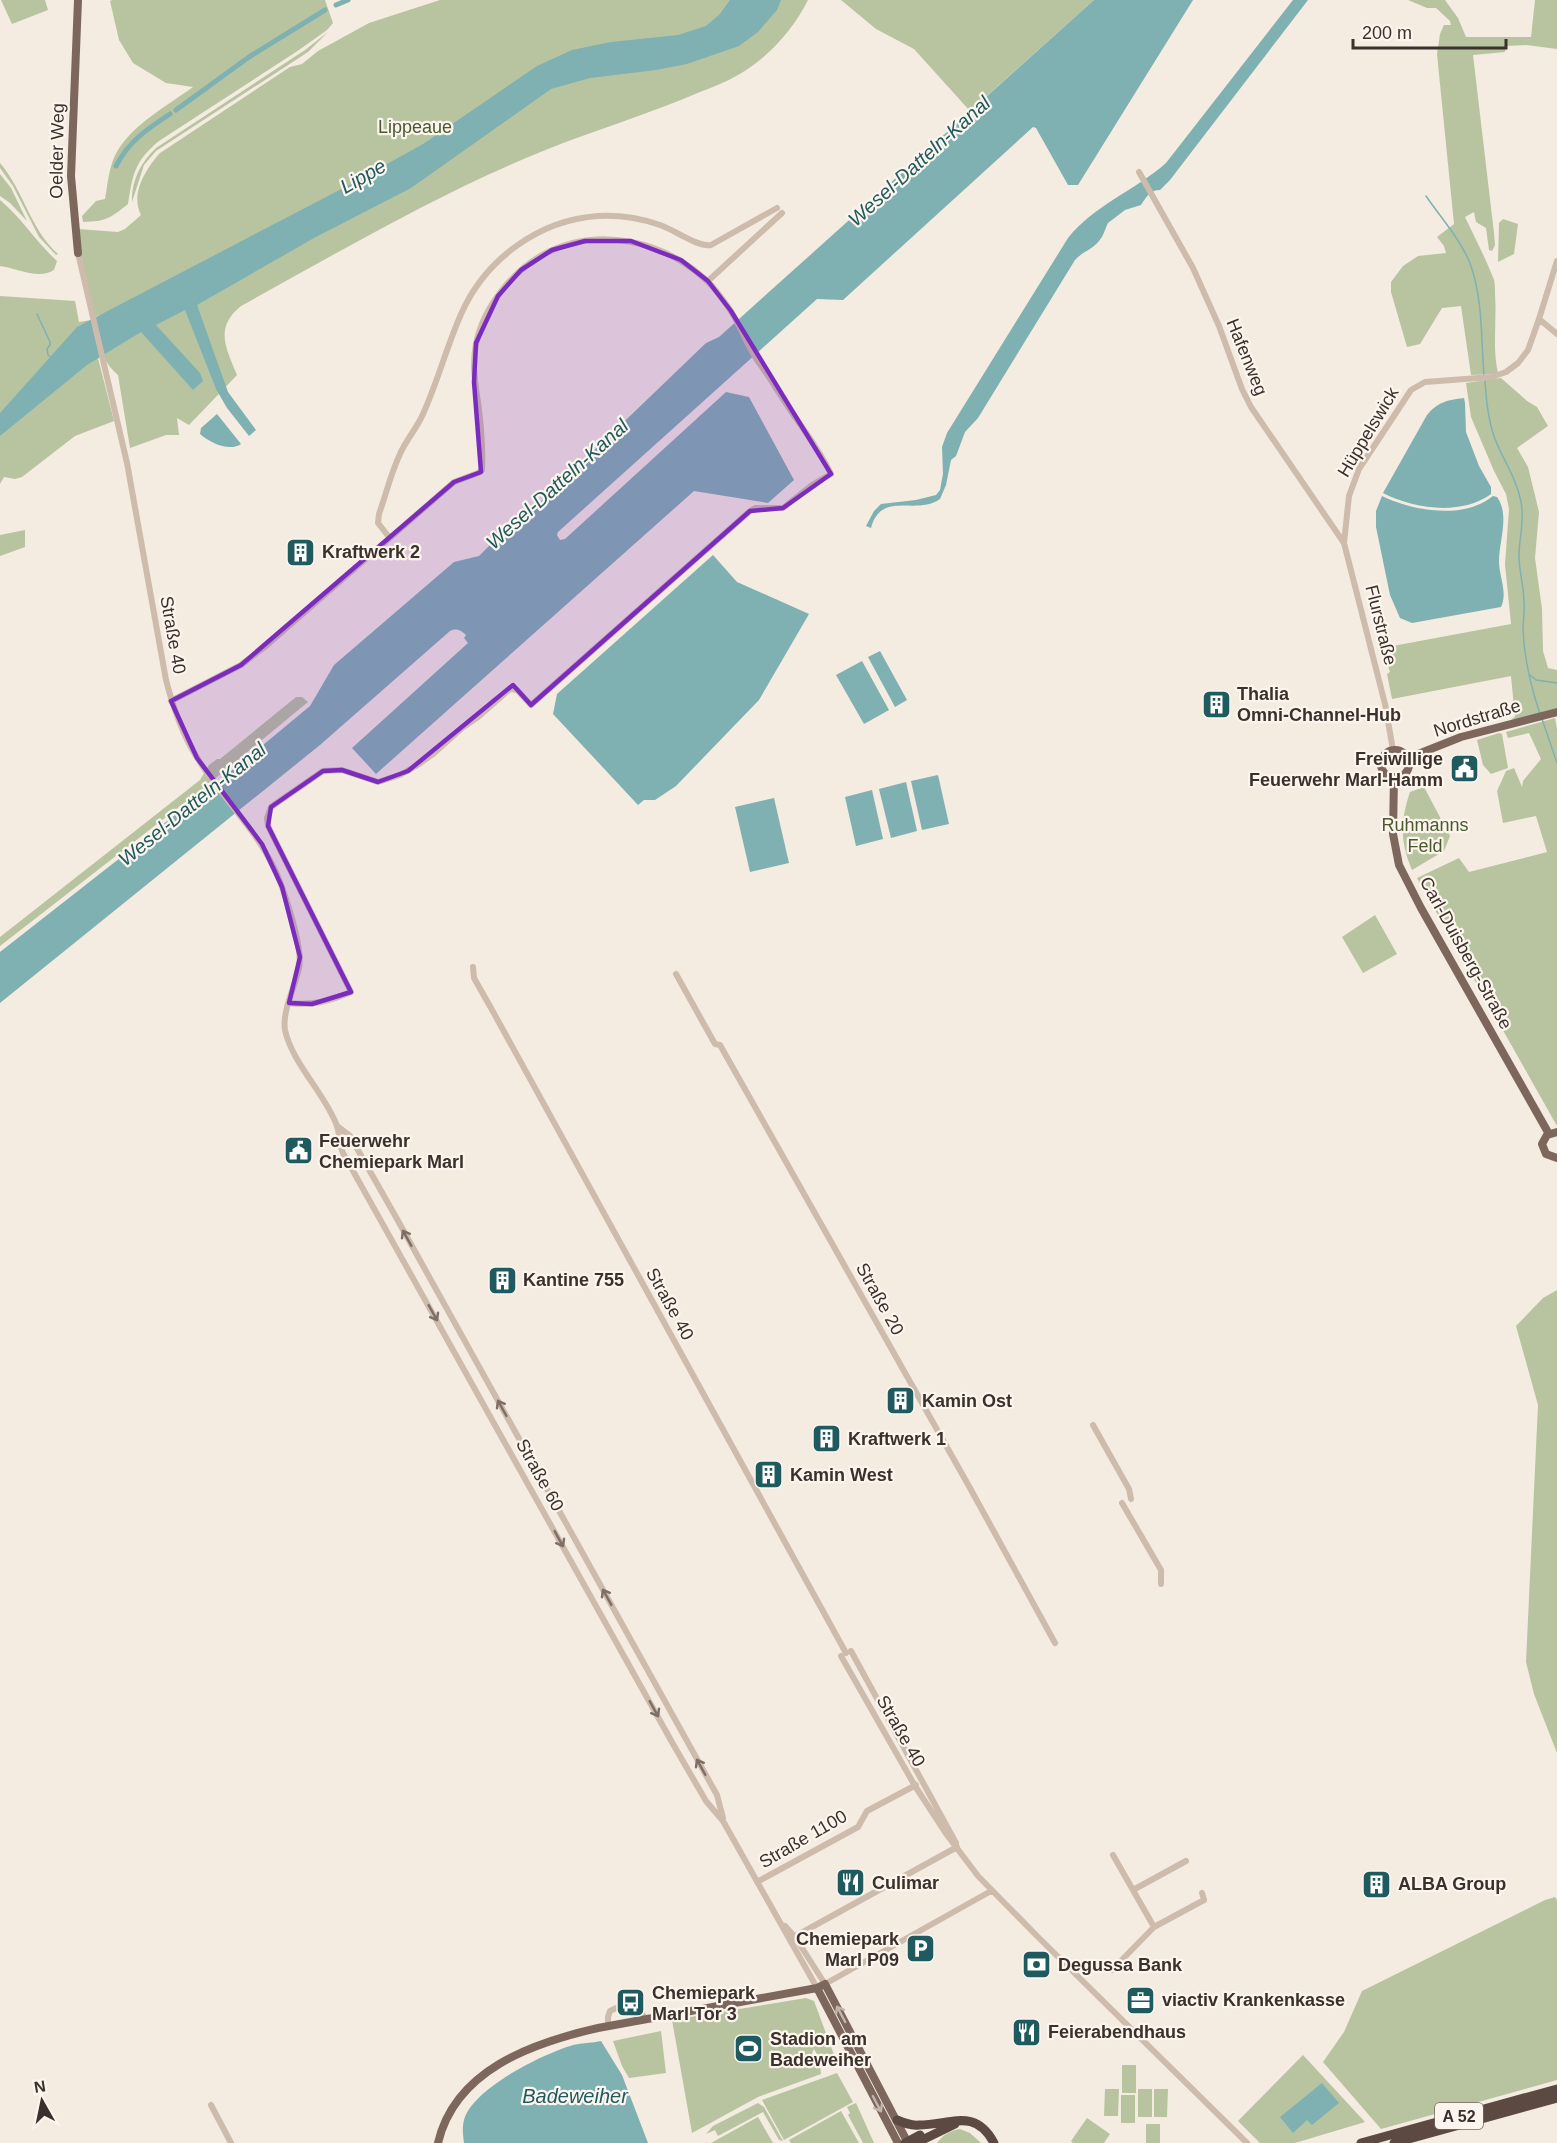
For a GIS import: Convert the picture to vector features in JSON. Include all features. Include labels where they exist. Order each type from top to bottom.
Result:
[{"type":"highway","name":"A 52","points":[[1361,2143],[1557,2089]]},
{"type":"highway","name":"A 52","points":[[1394,2143],[1557,2098]]},
{"type":"highway","points":[[897,2120],[919,2126],[958,2119],[975,2123],[987,2132],[994,2143]]},
{"type":"highway","points":[[907,2143],[946,2121]]},
{"type":"highway","points":[[907,2143],[932,2138],[954,2124],[968,2125],[981,2133],[989,2143]]},
{"type":"main road","name":"Oelder Weg","points":[[78,0],[71,176],[78,253]]},
{"type":"main road","name":"Nordstraße","points":[[1408,758],[1461,737],[1555,712]]},
{"type":"main road","points":[[1393,750],[1401,752],[1408,758],[1407,771],[1401,776],[1394,777],[1386,774],[1382,765],[1384,756],[1393,750]]},
{"type":"main road","name":"Carl-Duisberg-Straße","points":[[1394,777],[1393,834],[1399,865],[1421,908],[1553,1133]]},
{"type":"main road","points":[[1553,1133],[1543,1142],[1543,1150],[1549,1157],[1557,1158]]},
{"type":"main road","points":[[438,2143],[442,2127],[453,2105],[469,2085],[484,2073],[544,2043],[645,2017],[821,1986]]},
{"type":"main road","points":[[821,1986],[897,2120],[907,2143]]},
{"type":"main road","points":[[821,1986],[907,2143]]},
{"type":"street","name":"Hafenweg","points":[[1139,172],[1193,268],[1220,326],[1242,389],[1251,407],[1344,543]]},
{"type":"street","points":[[389,537],[378,523],[379,514],[399,455],[423,415],[462,311],[487,273],[507,252],[529,237],[553,226],[574,220],[606,216],[652,222],[701,245],[711,245],[780,211],[708,281]]},
{"type":"street","points":[[171,701],[241,665],[454,482],[482,470],[480,424],[474,382],[476,343],[480,329],[498,296],[521,270],[535,259],[568,245],[585,241],[608,240],[630,242],[658,249],[681,260],[708,281],[731,311],[756,358],[817,448],[831,474],[812,485],[783,508],[755,508],[750,511],[531,705],[517,690],[510,688],[433,754],[408,771],[378,782],[342,770],[323,771],[271,807],[267,818],[268,826],[351,992],[335,999],[312,1004],[289,1003]]},
{"type":"street","name":"Oelder Weg","points":[[78,253],[127,463],[136,513]]},
{"type":"street","name":"Hüppelswick","points":[[1344,543],[1347,505],[1359,469],[1411,390],[1425,382],[1492,377],[1506,372],[1523,358],[1532,342],[1557,262]]},
{"type":"street","points":[[1539,319],[1557,334]]},
{"type":"street","name":"Straße 40","points":[[136,513],[166,680],[180,726],[197,758],[254,832],[282,886],[289,908],[300,957],[289,1003]]},
{"type":"street","name":"Flurstraße","points":[[1344,543],[1385,704],[1393,750]]},
{"type":"street","name":"Straße 40","points":[[474,968],[474,978],[846,1653],[915,1786],[940,1819]]},
{"type":"street","name":"Straße 20","points":[[676,974],[715,1044],[720,1045],[1055,1643]]},
{"type":"street","name":"Straße 60","points":[[289,1003],[285,1028],[293,1049],[337,1126],[343,1153],[706,1801],[723,1821],[772,1909],[793,1938],[821,1986]]},
{"type":"street","points":[[337,1126],[350,1136],[717,1795],[723,1821]]},
{"type":"street","points":[[1094,1425],[1129,1489],[1131,1499]]},
{"type":"street","points":[[1122,1503],[1161,1570],[1161,1584]]},
{"type":"street","points":[[846,1653],[922,1781],[940,1819],[953,1836],[957,1847],[991,1891],[1247,2143]]},
{"type":"street","name":"Straße 1100","points":[[757,1882],[858,1827],[867,1811],[922,1781]]},
{"type":"street","points":[[793,1938],[957,1847]]},
{"type":"street","points":[[1113,1855],[1154,1927]]},
{"type":"street","points":[[1133,1890],[1186,1862]]},
{"type":"street","points":[[821,1986],[991,1891]]},
{"type":"street","points":[[1112,1970],[1154,1927],[1204,1900],[1202,1893]]},
{"type":"street","points":[[608,2026],[609,2014],[625,2004],[631,2005],[645,2017]]},
{"type":"street","points":[[211,2105],[231,2143]]},
{"type":"highlighted area","points":[[585,241],[631,241],[681,260],[708,281],[731,311],[831,474],[783,508],[750,511],[531,705],[513,685],[408,771],[378,782],[342,770],[323,771],[271,807],[268,826],[351,992],[312,1004],[289,1003],[300,957],[282,887],[262,844],[197,758],[171,701],[241,665],[454,482],[481,472],[474,382],[476,343],[498,296],[521,270],[552,250]]},
{"type":"green space","points":[[1,0],[45,0],[48,10],[12,24]]},
{"type":"green space","points":[[325,0],[333,23],[299,50],[159,141],[144,155],[136,169],[128,204],[107,218],[83,222],[82,216],[96,201],[105,199],[113,161],[125,140],[152,115],[193,87],[166,83],[133,63],[119,40],[110,1]]},
{"type":"green space","name":"Lippeaue","points":[[440,0],[808,0],[795,22],[778,43],[759,61],[733,78],[661,108],[543,151],[465,186],[390,224],[241,306],[227,322],[225,330],[226,347],[237,375],[189,425],[177,418],[179,435],[166,435],[130,448],[118,375],[106,361],[104,354],[102,339],[105,313],[95,317],[84,274],[78,229],[118,232],[125,229],[141,215],[138,207],[138,190],[145,174],[160,153],[290,67],[302,64],[318,51],[369,23]]},
{"type":"green space","points":[[841,0],[1094,0],[970,111],[914,49],[876,29]]},
{"type":"green space","points":[[1408,0],[1445,0],[1458,18],[1466,37],[1531,37],[1535,0],[1557,0],[1557,49],[1526,45],[1506,46],[1505,52],[1473,55],[1494,233],[1495,245],[1492,251],[1489,250],[1486,228],[1476,222],[1474,212],[1465,217],[1494,282],[1495,353],[1498,373],[1495,374],[1471,375],[1461,306],[1442,308],[1420,344],[1407,347],[1391,292],[1391,282],[1403,266],[1418,256],[1446,253],[1437,237],[1454,224],[1437,54],[1444,25],[1451,25],[1450,21],[1436,8],[1427,8]]},
{"type":"green space","points":[[328,32],[308,52],[156,151],[144,165],[132,202],[133,187],[138,172],[156,148],[305,50]]},
{"type":"green space","points":[[0,163],[40,233],[58,254],[56,255],[39,237],[13,186],[0,168]]},
{"type":"green space","points":[[0,174],[11,188],[27,221],[0,196]]},
{"type":"green space","points":[[0,200],[57,261],[54,270],[35,274],[0,266]]},
{"type":"green space","points":[[1503,219],[1518,224],[1514,254],[1498,262],[1499,223]]},
{"type":"green space","points":[[0,296],[75,301],[79,322],[91,320],[114,421],[75,436],[22,477],[15,479],[4,477],[0,484]]},
{"type":"green space","points":[[1501,378],[1537,407],[1548,426],[1517,448],[1528,467],[1539,512],[1535,558],[1542,609],[1543,651],[1548,668],[1557,670],[1557,709],[1516,719],[1511,719],[1515,717],[1511,676],[1392,699],[1387,674],[1390,672],[1382,648],[1511,624],[1505,564],[1509,509],[1506,494],[1471,417],[1466,383]]},
{"type":"green space","points":[[25,530],[25,547],[0,556],[0,535]]},
{"type":"green space","points":[[296,697],[302,697],[308,702],[206,786],[0,946],[0,937],[200,780],[209,765],[220,759]]},
{"type":"green space","points":[[1555,718],[1557,729],[1557,1126],[1417,878],[1459,858],[1469,872],[1547,852],[1536,816],[1503,823],[1497,791],[1506,771],[1514,768],[1522,787],[1523,781],[1541,759],[1529,733],[1508,738],[1506,732]]},
{"type":"green space","points":[[1502,734],[1508,768],[1491,774],[1483,765],[1477,740]]},
{"type":"green space","name":"Ruhmanns Feld","points":[[1424,787],[1450,836],[1444,851],[1412,870],[1403,840],[1404,813],[1410,792]]},
{"type":"green space","points":[[1375,915],[1397,954],[1363,973],[1342,937]]},
{"type":"green space","points":[[1557,1290],[1557,1753],[1534,1694],[1526,1662],[1538,1405],[1516,1326],[1543,1298]]},
{"type":"green space","points":[[1555,1897],[1557,1900],[1557,2080],[1381,2129],[1323,2062],[1344,2032],[1362,1991]]},
{"type":"green space","points":[[806,1998],[814,2001],[836,2060],[823,2065],[814,2049],[812,2053],[820,2066],[821,2074],[758,2097],[692,2133],[672,2020]]},
{"type":"green space","points":[[661,2031],[666,2073],[629,2078],[613,2041]]},
{"type":"green space","points":[[1303,2055],[1365,2122],[1295,2143],[1260,2143],[1238,2121]]},
{"type":"green space","points":[[1122,2065],[1136,2065],[1136,2093],[1122,2093]]},
{"type":"green space","points":[[837,2073],[853,2102],[784,2140],[762,2100]]},
{"type":"green space","points":[[1105,2089],[1119,2089],[1118,2116],[1104,2116]]},
{"type":"green space","points":[[1138,2089],[1152,2089],[1152,2117],[1138,2117]]},
{"type":"green space","points":[[1154,2089],[1168,2089],[1167,2117],[1154,2117]]},
{"type":"green space","points":[[1121,2095],[1135,2095],[1135,2123],[1121,2123]]},
{"type":"green space","points":[[758,2103],[764,2107],[783,2141],[779,2140],[763,2112],[718,2136],[715,2130],[706,2134],[713,2126]]},
{"type":"green space","points":[[856,2103],[874,2143],[863,2143],[848,2115],[850,2113],[847,2107]]},
{"type":"green space","points":[[841,2111],[859,2143],[791,2143],[789,2140]]},
{"type":"green space","points":[[758,2117],[773,2143],[711,2143]]},
{"type":"green space","points":[[1087,2118],[1110,2134],[1104,2143],[1073,2143],[1071,2141]]},
{"type":"green space","points":[[1146,2124],[1160,2124],[1160,2143],[1146,2143]]},
{"type":"green space","points":[[960,2129],[970,2133],[981,2143],[937,2143],[947,2134]]},
{"type":"water","points":[[730,0],[781,0],[777,10],[758,32],[739,46],[687,64],[590,78],[551,89],[411,188],[314,238],[197,305],[228,392],[256,430],[249,436],[227,408],[216,389],[185,310],[156,325],[200,373],[203,381],[193,390],[141,332],[87,365],[0,436],[0,413],[77,327],[423,144],[537,66],[572,50],[611,42],[678,35],[706,26],[719,15]]},
{"type":"water","name":"Wesel-Datteln-Kanal","points":[[1094,0],[1193,0],[1078,185],[1068,185],[1036,128],[1033,127],[843,300],[817,299],[557,535],[560,540],[565,539],[726,392],[749,397],[794,480],[768,503],[694,491],[376,774],[352,748],[468,643],[464,638],[466,635],[462,632],[450,631],[320,745],[0,1003],[0,952],[240,764],[310,706],[334,665],[454,562],[479,556],[496,539],[504,537],[706,343],[719,337]]},
{"type":"water","points":[[1293,0],[1308,0],[1170,180],[1160,190],[1150,193],[1141,205],[1125,210],[1108,223],[1097,244],[1075,260],[978,418],[965,432],[956,456],[951,460],[946,485],[940,499],[931,504],[891,507],[883,510],[876,517],[871,528],[866,526],[874,511],[881,504],[936,495],[940,490],[943,474],[942,447],[947,433],[1068,238],[1090,216],[1166,163]]},
{"type":"water","points":[[1464,398],[1466,432],[1479,466],[1491,487],[1491,494],[1466,505],[1437,508],[1409,503],[1383,493],[1427,415],[1443,402]]},
{"type":"water","points":[[217,414],[241,444],[226,447],[200,434],[201,428]]},
{"type":"water","points":[[1382,496],[1408,506],[1438,511],[1468,508],[1481,504],[1493,496],[1497,497],[1503,512],[1499,561],[1504,596],[1501,607],[1412,623],[1400,618],[1390,595],[1376,527],[1376,511]]},
{"type":"water","points":[[713,555],[737,582],[809,614],[759,700],[676,786],[655,800],[644,800],[638,805],[553,714],[557,694]]},
{"type":"water","points":[[880,651],[907,700],[895,707],[868,657]]},
{"type":"water","points":[[862,661],[889,710],[864,724],[836,675]]},
{"type":"water","points":[[938,775],[949,824],[922,830],[911,781]]},
{"type":"water","points":[[906,782],[917,831],[891,838],[879,789]]},
{"type":"water","points":[[872,790],[883,839],[856,846],[845,797]]},
{"type":"water","points":[[774,798],[789,863],[750,872],[735,807]]},
{"type":"water","name":"Badeweiher","points":[[601,2041],[622,2075],[648,2143],[464,2143],[463,2123],[470,2108],[495,2085],[528,2064],[560,2049]]},
{"type":"water","points":[[1322,2083],[1339,2103],[1312,2125],[1307,2120],[1293,2133],[1280,2117]]},
{"type":"waterway","points":[[336,5],[348,0]]},
{"type":"waterway","points":[[176,110],[249,57],[325,10]]},
{"type":"waterway","points":[[116,166],[121,157],[146,130],[170,114]]},
{"type":"waterway","points":[[1426,196],[1457,239],[1471,266],[1480,306],[1484,376]]},
{"type":"waterway","points":[[37,314],[50,342],[47,349],[48,355],[52,358]]},
{"type":"waterway","points":[[1485,380],[1493,432],[1521,502],[1519,556],[1524,596],[1523,629],[1529,672],[1540,714]]},
{"type":"waterway","points":[[1530,675],[1536,680],[1557,683]]},
{"type":"waterway","points":[[1542,719],[1557,763]]},
{"type":"place","name":"Kraftwerk 2","points":[[301,552]]},
{"type":"place","name":"Thalia Omni-Channel-Hub","points":[[1216,704]]},
{"type":"place","name":"Freiwillige Feuerwehr Marl-Hamm","points":[[1464,769]]},
{"type":"place","name":"Feuerwehr Chemiepark Marl","points":[[298,1151]]},
{"type":"place","name":"Kantine 755","points":[[502,1280]]},
{"type":"place","name":"Kamin Ost","points":[[901,1401]]},
{"type":"place","name":"Kraftwerk 1","points":[[827,1439]]},
{"type":"place","name":"Kamin West","points":[[769,1475]]},
{"type":"place","name":"Culimar","points":[[851,1883]]},
{"type":"place","name":"ALBA Group","points":[[1377,1884]]},
{"type":"place","name":"Chemiepark Marl P09","points":[[920,1949]]},
{"type":"place","name":"Degussa Bank","points":[[1037,1965]]},
{"type":"place","name":"viactiv Krankenkasse","points":[[1141,2000]]},
{"type":"place","name":"Chemiepark Marl Tor 3","points":[[631,2003]]},
{"type":"place","name":"Feierabendhaus","points":[[1027,2032]]},
{"type":"place","name":"Stadion am Badeweiher","points":[[749,2049]]},
{"type":"water label","name":"Lippe","points":[[363,176]]}]
